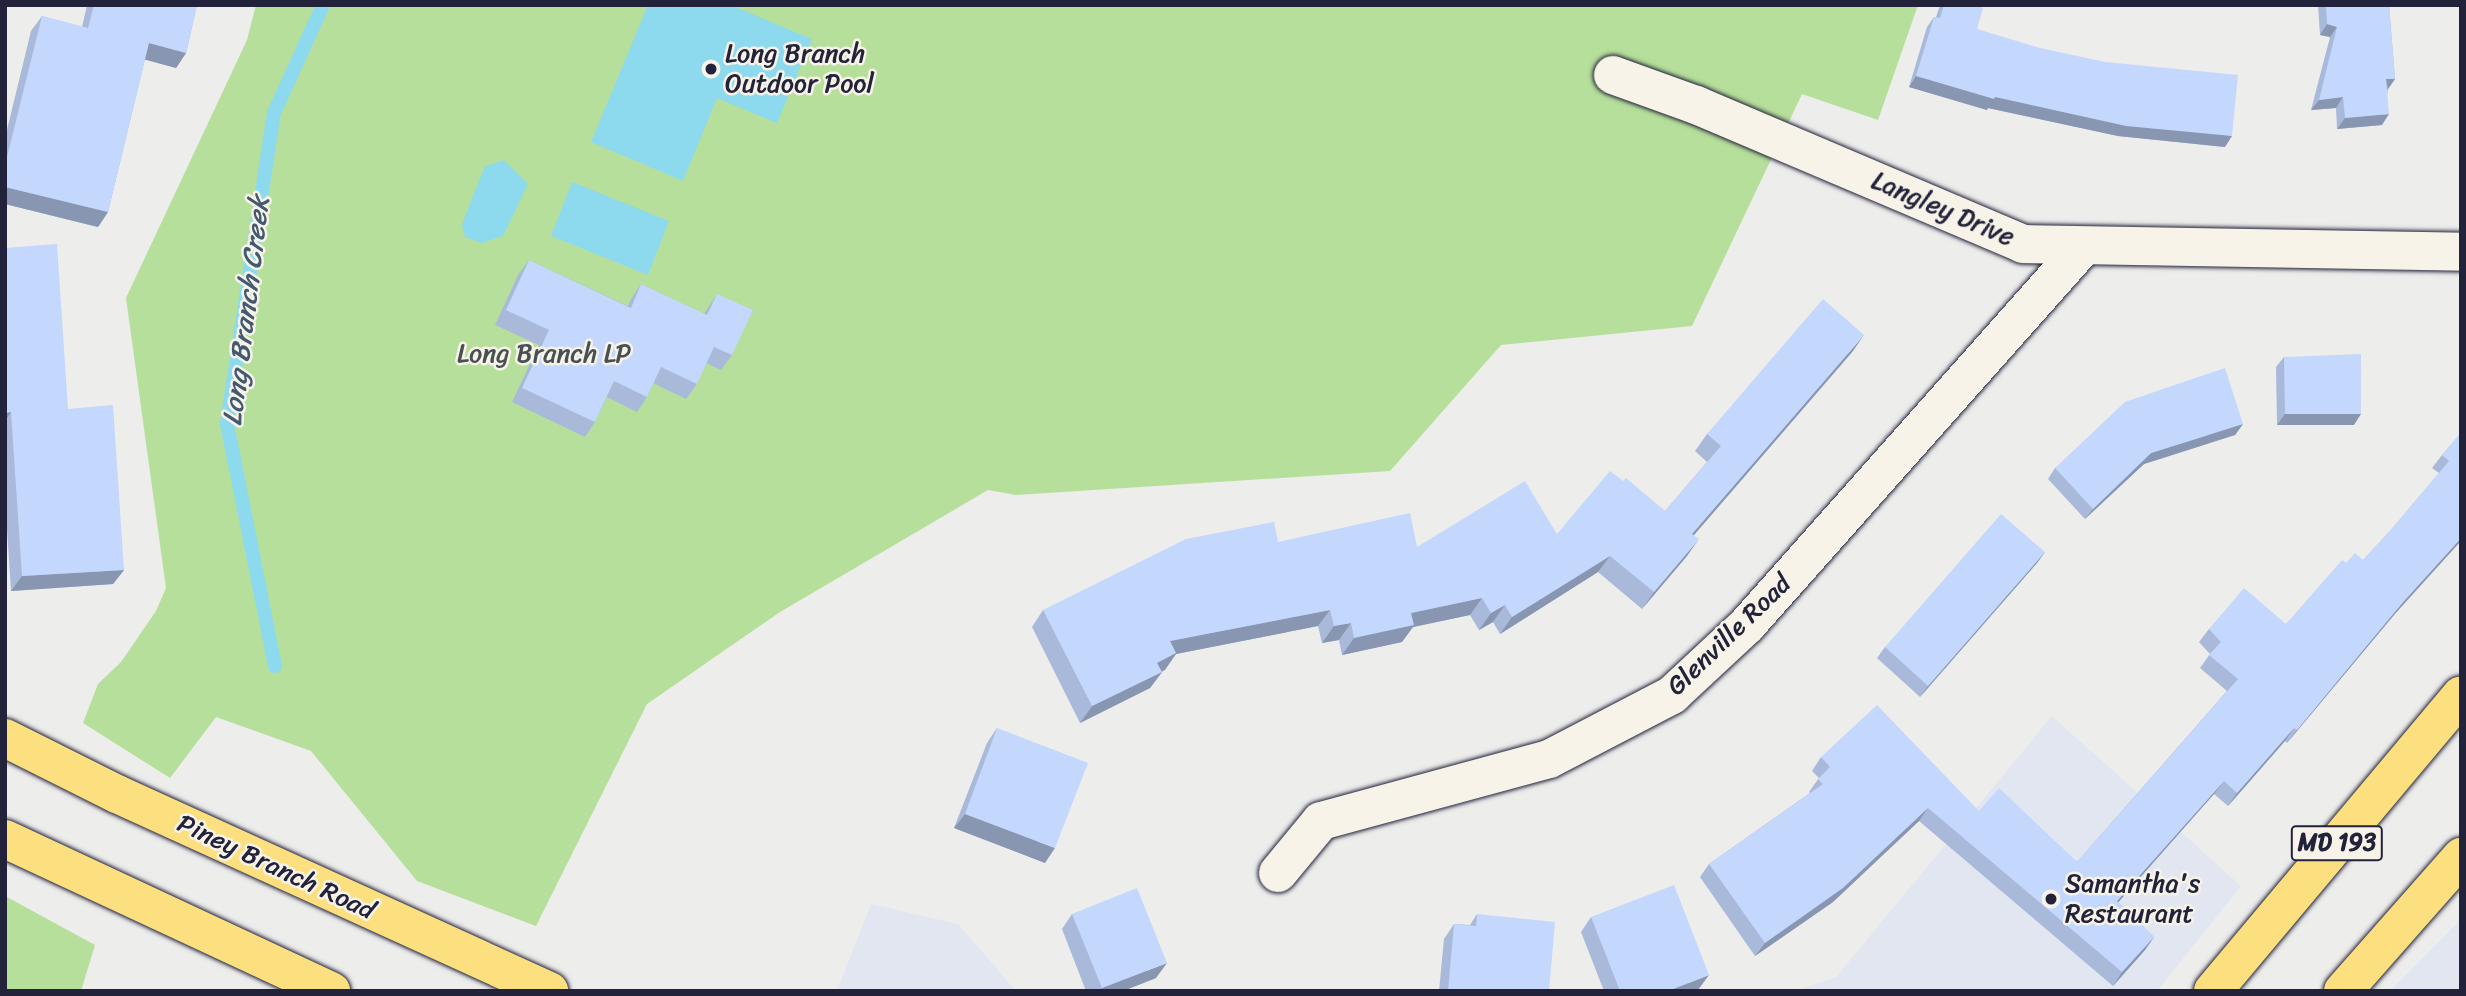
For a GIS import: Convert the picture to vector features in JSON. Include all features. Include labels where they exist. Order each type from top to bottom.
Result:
[{"type":"main road","name":"MD 193","points":[[2213,991],[2461,695]]},
{"type":"main road","name":"Piney Branch Road","points":[[5,738],[117,794],[549,991]]},
{"type":"main road","points":[[5,839],[331,991]]},
{"type":"main road","points":[[2343,991],[2461,857]]},
{"type":"street","name":"Langley Drive","points":[[1613,75],[1696,105],[2023,244],[2461,252]]},
{"type":"street","name":"Glenville Road","points":[[1278,873],[1321,821],[1549,759],[1672,695],[1747,625],[2083,247]]},
{"type":"shaded area","points":[[2052,716],[2241,886],[2157,991],[1795,991],[1836,977]]},
{"type":"shaded area","points":[[871,904],[958,924],[1016,991],[837,991]]},
{"type":"shaded area","points":[[2461,919],[2461,991],[2390,991]]},
{"type":"green space","name":"Long Branch LP","points":[[256,5],[1918,5],[1878,120],[1802,94],[1692,326],[1501,345],[1390,471],[1016,495],[988,490],[780,612],[647,704],[536,926],[417,881],[311,751],[216,717],[170,778],[83,723],[98,684],[121,662],[156,611],[166,588],[126,298],[247,40]]},
{"type":"green space","points":[[5,896],[95,945],[81,991],[5,991]]},
{"type":"water","name":"Long Branch Outdoor Pool","points":[[648,5],[730,5],[812,39],[777,123],[717,98],[683,181],[591,142]]},
{"type":"water","points":[[504,160],[528,184],[503,236],[482,243],[465,237],[462,224],[485,166]]},
{"type":"water","points":[[572,182],[669,221],[648,275],[551,236]]},
{"type":"building","points":[[94,5],[197,5],[186,53],[149,43],[108,212],[5,187],[5,165],[42,16],[88,28]]},
{"type":"building","points":[[1944,5],[1976,5],[1983,8],[1977,29],[2040,48],[2105,62],[2238,75],[2232,136],[2126,126],[1995,97],[1994,99],[1916,76],[1934,17],[1940,18]]},
{"type":"building","points":[[2326,5],[2389,5],[2395,79],[2386,79],[2389,114],[2345,118],[2343,97],[2319,100],[2337,27],[2327,24]]},
{"type":"building","points":[[57,244],[68,409],[113,405],[124,570],[22,576],[11,412],[5,413],[5,248]]},
{"type":"building","points":[[529,260],[631,308],[641,284],[707,315],[717,294],[753,310],[732,355],[714,347],[697,384],[661,367],[647,397],[614,381],[595,422],[522,388],[549,330],[506,310]]},
{"type":"building","points":[[1823,299],[1864,335],[1692,534],[1699,539],[1654,592],[1610,556],[1512,617],[1505,605],[1491,613],[1482,598],[1411,613],[1414,625],[1354,638],[1351,623],[1334,626],[1330,610],[1170,641],[1176,653],[1157,663],[1162,672],[1092,706],[1043,610],[1186,539],[1274,522],[1278,542],[1410,513],[1417,547],[1525,481],[1557,534],[1610,471],[1623,481],[1626,478],[1665,511],[1721,446],[1707,434]]},
{"type":"building","points":[[2361,354],[2361,414],[2285,414],[2284,357]]},
{"type":"building","points":[[2225,368],[2243,424],[2151,453],[2093,509],[2055,468],[2125,402]]},
{"type":"building","points":[[2461,433],[2461,538],[2403,602],[2297,730],[2294,728],[2237,793],[2224,781],[2117,901],[2154,937],[2122,972],[1928,808],[1843,888],[1765,943],[1709,864],[1823,784],[1818,779],[1830,767],[1821,757],[1877,705],[1979,811],[1999,788],[2077,862],[2238,679],[2209,655],[2221,642],[2209,629],[2244,588],[2286,624],[2342,560],[2346,563],[2355,553],[2363,560],[2390,531],[2449,461],[2442,455]]},
{"type":"building","points":[[2001,514],[2045,552],[1928,686],[1885,647]]},
{"type":"building","points":[[997,728],[1088,763],[1055,848],[965,814]]},
{"type":"building","points":[[1674,885],[1709,975],[1668,991],[1620,991],[1591,917]]},
{"type":"building","points":[[1137,888],[1167,963],[1102,988],[1072,914]]},
{"type":"building","points":[[1477,914],[1555,922],[1549,991],[1448,991],[1454,924],[1476,926]]},
{"type":"waterway","name":"Long Branch Creek","points":[[275,666],[227,423],[274,113],[323,5]]},
{"type":"place","name":"Long Branch Outdoor Pool","points":[[711,69]]},
{"type":"place","name":"Samantha's Restaurant","points":[[2051,899]]}]
